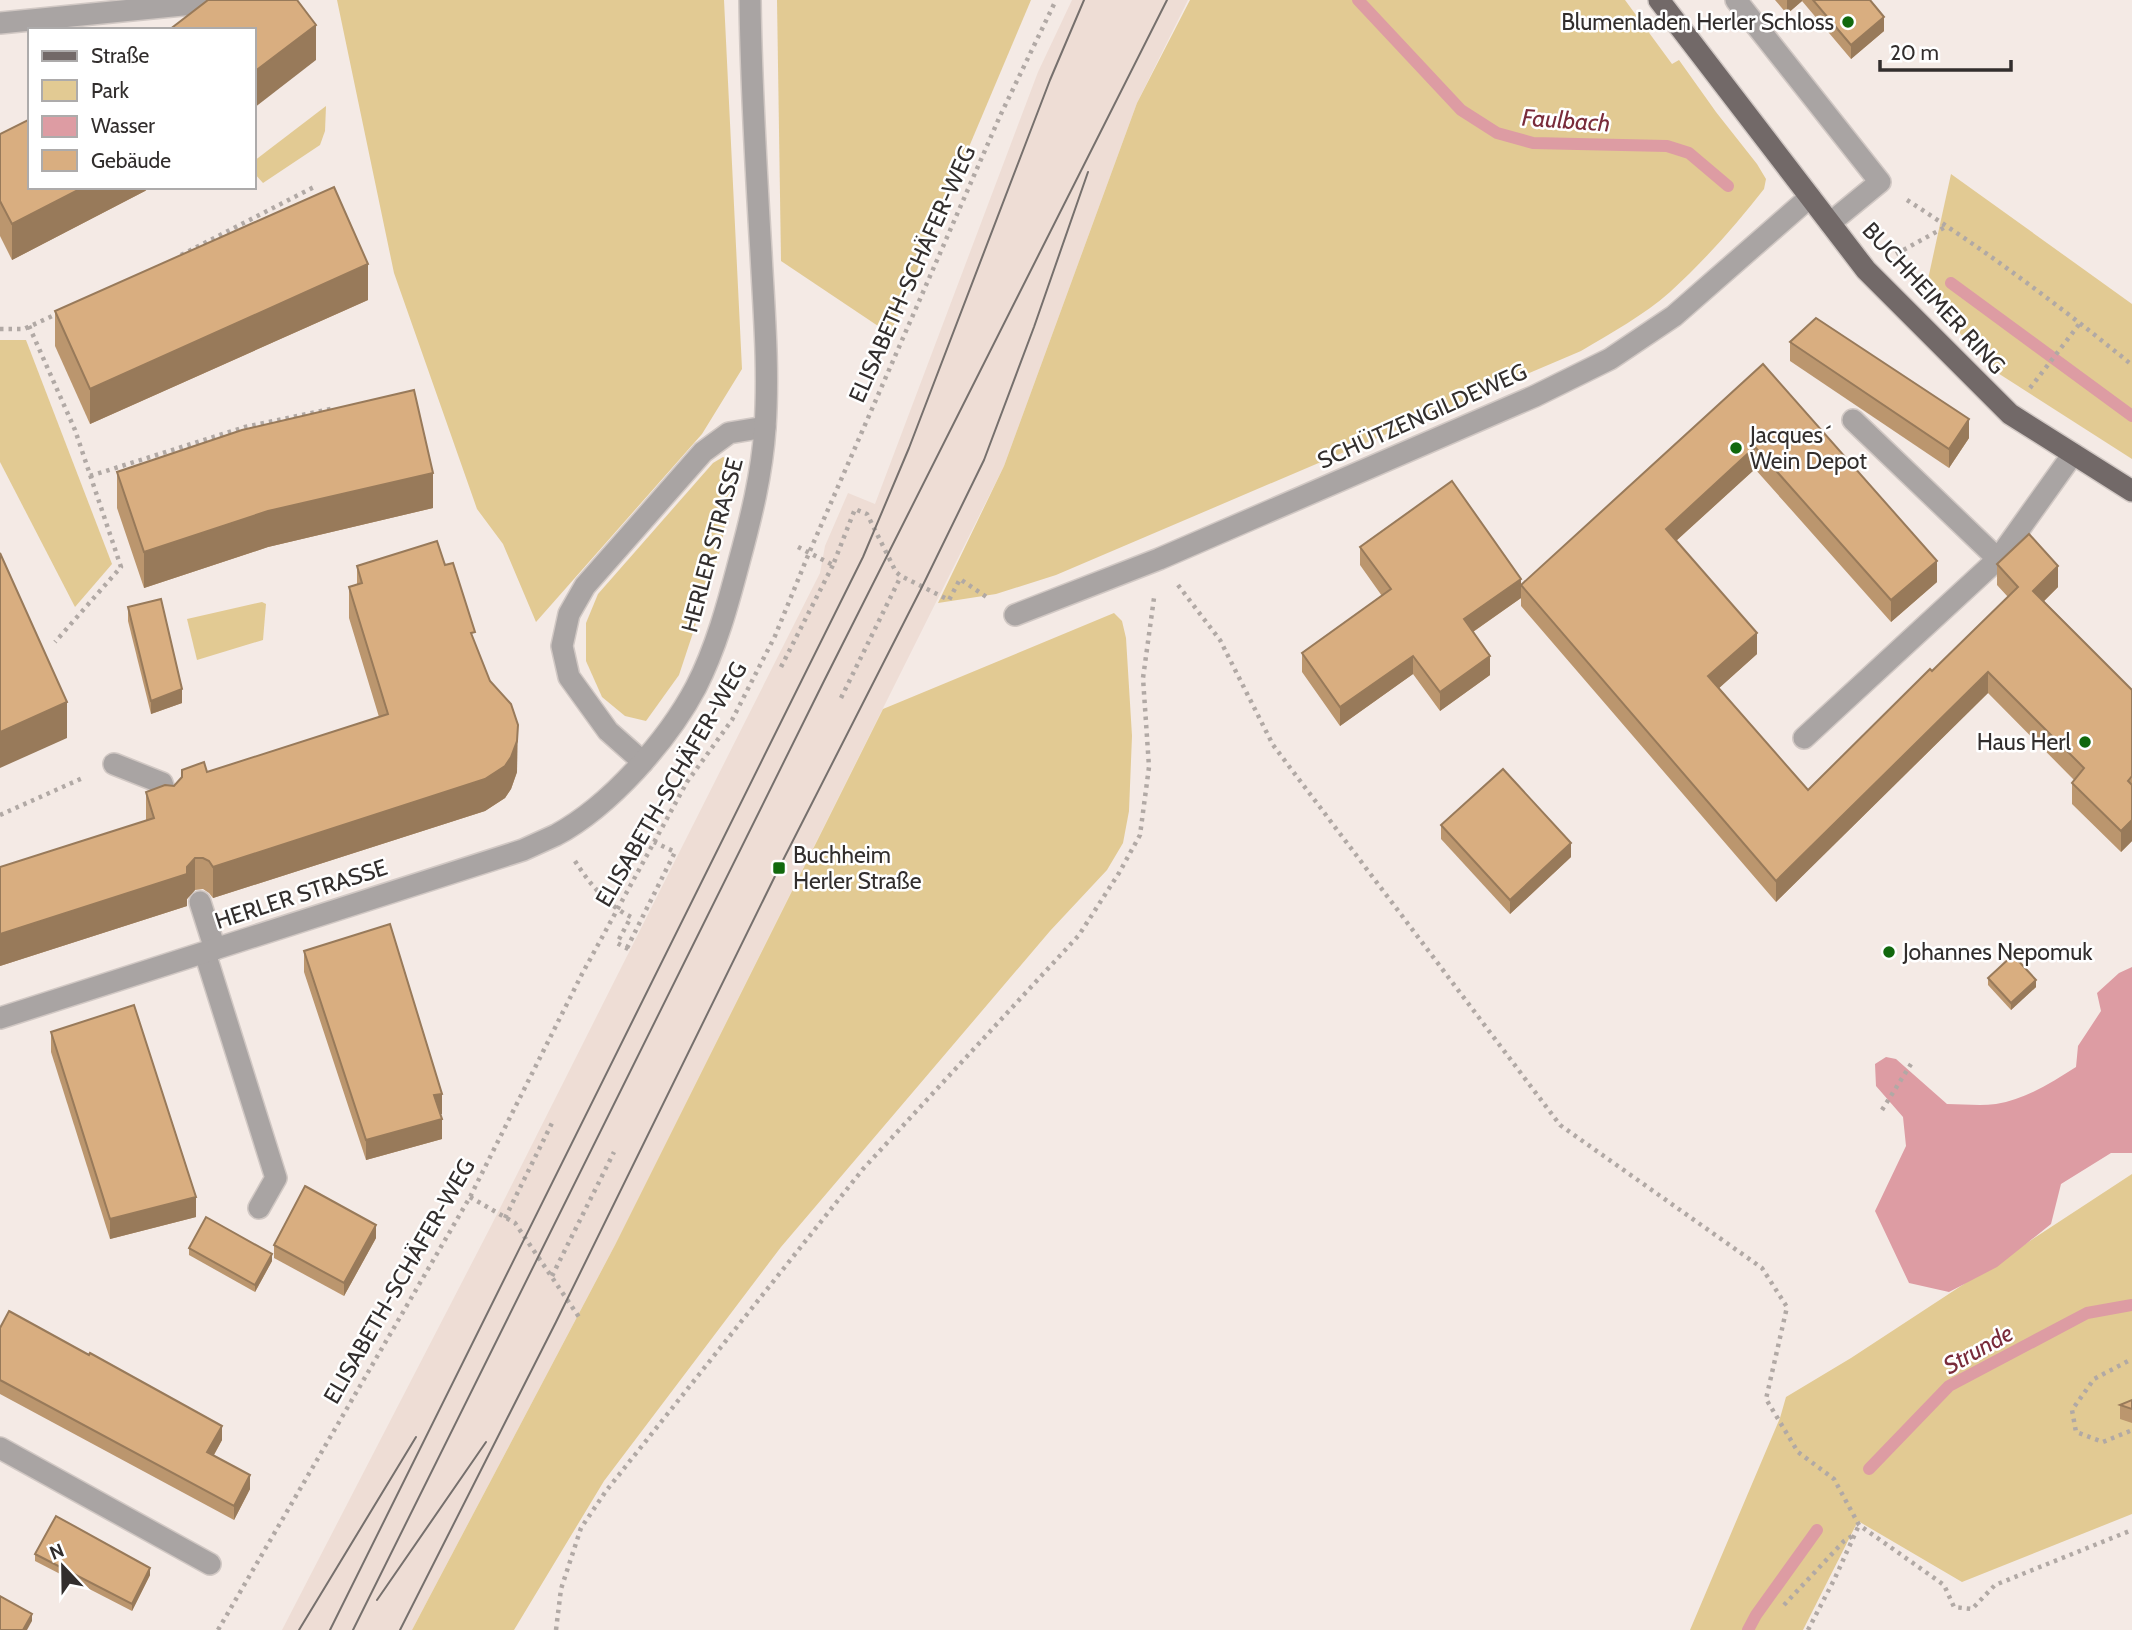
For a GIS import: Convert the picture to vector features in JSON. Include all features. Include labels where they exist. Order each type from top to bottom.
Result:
[{"type":"main road","name":"BUCHHEIMER RING","points":[[1659,0],[1866,270],[2010,414],[2132,491]]},
{"type":"street","name":"HERLER STRASSE","points":[[0,1018],[523,850],[558,834],[600,803],[643,762],[671,727],[696,686],[724,618],[761,469],[767,366],[751,74],[750,0]]},
{"type":"street","points":[[1736,0],[1881,182],[1830,223]]},
{"type":"street","points":[[0,23],[213,2]]},
{"type":"street","name":"SCHÜTZENGILDEWEG","points":[[1016,615],[1159,559],[1535,396],[1610,359],[1674,316],[1810,197]]},
{"type":"street","points":[[1853,421],[1998,559]]},
{"type":"street","points":[[643,762],[608,731],[569,677],[562,646],[569,614],[585,586],[703,452],[729,433],[765,427]]},
{"type":"street","points":[[1804,738],[1998,559],[2073,454]]},
{"type":"street","points":[[114,764],[162,783],[169,805]]},
{"type":"street","points":[[200,902],[210,951],[276,1178],[260,1208]]},
{"type":"street","points":[[0,1448],[211,1564]]},
{"type":"path","name":"ELISABETH-SCHÄFER-WEG","points":[[218,1630],[470,1197],[576,986],[687,782],[732,720],[775,636],[1000,116],[1055,0]]},
{"type":"path","points":[[1881,182],[2081,322],[2132,365]]},
{"type":"path","points":[[174,259],[314,187]]},
{"type":"path","points":[[1866,270],[1947,226]]},
{"type":"path","points":[[0,329],[24,328],[66,310]]},
{"type":"path","points":[[2031,386],[2081,322]]},
{"type":"path","points":[[29,326],[75,430],[121,568],[55,642]]},
{"type":"path","points":[[90,476],[245,427],[348,406]]},
{"type":"path","points":[[781,667],[833,565],[855,509],[867,514],[896,572],[901,576],[949,600],[960,579],[1016,615]]},
{"type":"path","points":[[798,547],[833,565]]},
{"type":"path","points":[[1159,559],[1220,639],[1273,745],[1560,1125],[1762,1268],[1787,1307],[1766,1399],[1797,1452],[1835,1479],[1859,1525],[1944,1585],[1954,1607],[1972,1609],[1995,1585],[2132,1530]]},
{"type":"path","points":[[556,1630],[561,1589],[581,1528],[606,1490],[863,1169],[1079,935],[1119,873],[1140,835],[1149,767],[1143,678],[1159,559]]},
{"type":"path","points":[[841,698],[901,576]]},
{"type":"path","points":[[0,815],[114,764]]},
{"type":"path","points":[[558,834],[586,879],[617,910],[631,917],[617,943],[629,949],[675,852],[654,842]]},
{"type":"path","points":[[1882,1110],[1911,1064]]},
{"type":"path","points":[[505,1218],[553,1121]]},
{"type":"path","points":[[552,1277],[614,1152]]},
{"type":"path","points":[[470,1197],[515,1223],[581,1320]]},
{"type":"path","points":[[2130,1431],[2103,1442],[2076,1432],[2072,1410],[2094,1379],[2132,1359]]},
{"type":"path","points":[[1808,1630],[1859,1525]]},
{"type":"path","points":[[1784,1605],[1844,1541],[1854,1535]]},
{"type":"shaded area","points":[[1072,0],[1188,0],[1137,103],[1004,466],[615,1245],[412,1630],[282,1630],[490,1228],[820,573],[825,546],[848,493],[875,504],[1038,72]]},
{"type":"green space","points":[[337,0],[724,0],[742,369],[702,434],[536,622],[503,544],[477,509],[394,273]]},
{"type":"green space","points":[[777,0],[1031,0],[890,334],[781,261]]},
{"type":"green space","points":[[1190,0],[1625,0],[1672,64],[1679,60],[1757,164],[1766,179],[1764,189],[1719,242],[1670,292],[1638,316],[1581,351],[1056,575],[996,594],[938,603],[1004,466],[1137,103]]},
{"type":"green space","points":[[326,106],[325,131],[320,145],[263,183],[256,175],[256,159]]},
{"type":"green space","points":[[1951,174],[2132,304],[2132,459],[1990,368],[1925,293]]},
{"type":"green space","points":[[0,340],[26,340],[112,564],[75,607],[0,462]]},
{"type":"green space","points":[[723,457],[736,462],[721,548],[679,675],[646,721],[625,716],[602,697],[586,661],[586,623],[598,594],[713,463]]},
{"type":"green space","points":[[262,602],[266,604],[263,640],[197,660],[187,619]]},
{"type":"green space","points":[[1114,613],[1122,621],[1126,638],[1132,736],[1129,811],[1123,843],[1107,870],[1050,931],[781,1247],[604,1481],[514,1630],[412,1630],[615,1245],[883,709]]},
{"type":"green space","points":[[2132,1174],[2132,1514],[1962,1582],[1858,1521],[1803,1630],[1690,1630],[1780,1418],[1786,1397],[1851,1358]]},
{"type":"water","points":[[2132,967],[2132,1153],[2111,1153],[2061,1184],[2051,1224],[1997,1267],[1949,1292],[1909,1283],[1875,1211],[1906,1146],[1903,1117],[1876,1086],[1875,1064],[1886,1057],[1896,1059],[1947,1104],[1990,1105],[2018,1098],[2076,1067],[2078,1046],[2101,1011],[2097,993],[2119,973]]},
{"type":"building","points":[[208,0],[297,0],[316,25],[256,70],[256,28],[172,28]]},
{"type":"building","points":[[1813,0],[1870,0],[1884,17],[1851,45]]},
{"type":"building","points":[[28,120],[28,189],[80,189],[12,224],[0,201],[0,134]]},
{"type":"building","points":[[334,187],[368,264],[90,389],[55,311]]},
{"type":"building","points":[[1816,318],[1969,419],[1949,449],[1790,342]]},
{"type":"building","points":[[1763,364],[1937,561],[1891,600],[1755,447],[1666,529],[1757,633],[1708,676],[1808,790],[1930,669],[1932,671],[2018,587],[1997,564],[2029,534],[2058,566],[2033,591],[2132,690],[2132,776],[2128,781],[2132,785],[2132,820],[2121,831],[2072,783],[2084,768],[1988,672],[1776,881],[1521,585]]},
{"type":"building","points":[[414,390],[433,473],[268,511],[144,552],[117,472],[242,430]]},
{"type":"building","points":[[1452,481],[1521,579],[1464,619],[1490,656],[1440,692],[1413,656],[1340,707],[1302,653],[1391,589],[1360,547]]},
{"type":"building","points":[[437,541],[445,565],[453,563],[475,632],[471,633],[490,681],[511,704],[518,725],[517,741],[505,766],[485,779],[213,867],[203,858],[195,858],[187,867],[187,874],[0,934],[0,867],[154,818],[146,792],[165,785],[174,786],[182,777],[182,770],[204,762],[207,772],[388,714],[349,587],[362,583],[357,566]]},
{"type":"building","points":[[0,553],[67,702],[0,732]]},
{"type":"building","points":[[161,599],[182,689],[151,701],[128,607]]},
{"type":"building","points":[[1503,769],[1571,843],[1510,900],[1441,825]]},
{"type":"building","points":[[390,924],[442,1094],[434,1095],[442,1119],[366,1140],[304,951]]},
{"type":"building","points":[[2013,955],[2036,980],[2011,1003],[1988,978]]},
{"type":"building","points":[[134,1005],[196,1197],[110,1219],[51,1032]]},
{"type":"building","points":[[305,1186],[376,1225],[344,1283],[274,1245]]},
{"type":"building","points":[[206,1217],[272,1254],[255,1285],[189,1248]]},
{"type":"building","points":[[9,1311],[222,1426],[207,1452],[250,1475],[234,1506],[0,1380],[0,1328]]},
{"type":"building","points":[[2132,1400],[2132,1409],[2120,1405]]},
{"type":"building","points":[[56,1516],[150,1568],[132,1604],[35,1554]]},
{"type":"building","points":[[0,1596],[32,1614],[23,1630],[0,1630]]},
{"type":"waterway","name":"Faulbach","points":[[1358,0],[1461,110],[1497,133],[1533,143],[1667,146],[1689,153],[1728,186]]},
{"type":"waterway","name":"Faulbach","points":[[1951,283],[2132,416]]},
{"type":"waterway","name":"Strunde","points":[[1869,1469],[1949,1386],[2087,1313],[2132,1305]]},
{"type":"waterway","name":"Strunde","points":[[1748,1630],[1817,1530]]},
{"type":"tram line","points":[[330,1630],[863,557],[909,448],[1050,80],[1084,0]]},
{"type":"tram line","points":[[353,1630],[824,681],[1167,0]]},
{"type":"tram line","points":[[400,1630],[984,460],[1088,172]]},
{"type":"tram line","points":[[299,1630],[416,1437]]},
{"type":"tram line","points":[[377,1600],[486,1442]]},
{"type":"place","name":"Blumenladen Herler Schloss","points":[[1848,22]]},
{"type":"place","name":"Jacques´ Wein Depot","points":[[1736,448]]},
{"type":"place","name":"Haus Herl","points":[[2085,742]]},
{"type":"place","name":"Buchheim Herler Straße","points":[[779,868]]},
{"type":"place","name":"Johannes Nepomuk","points":[[1889,952]]}]
